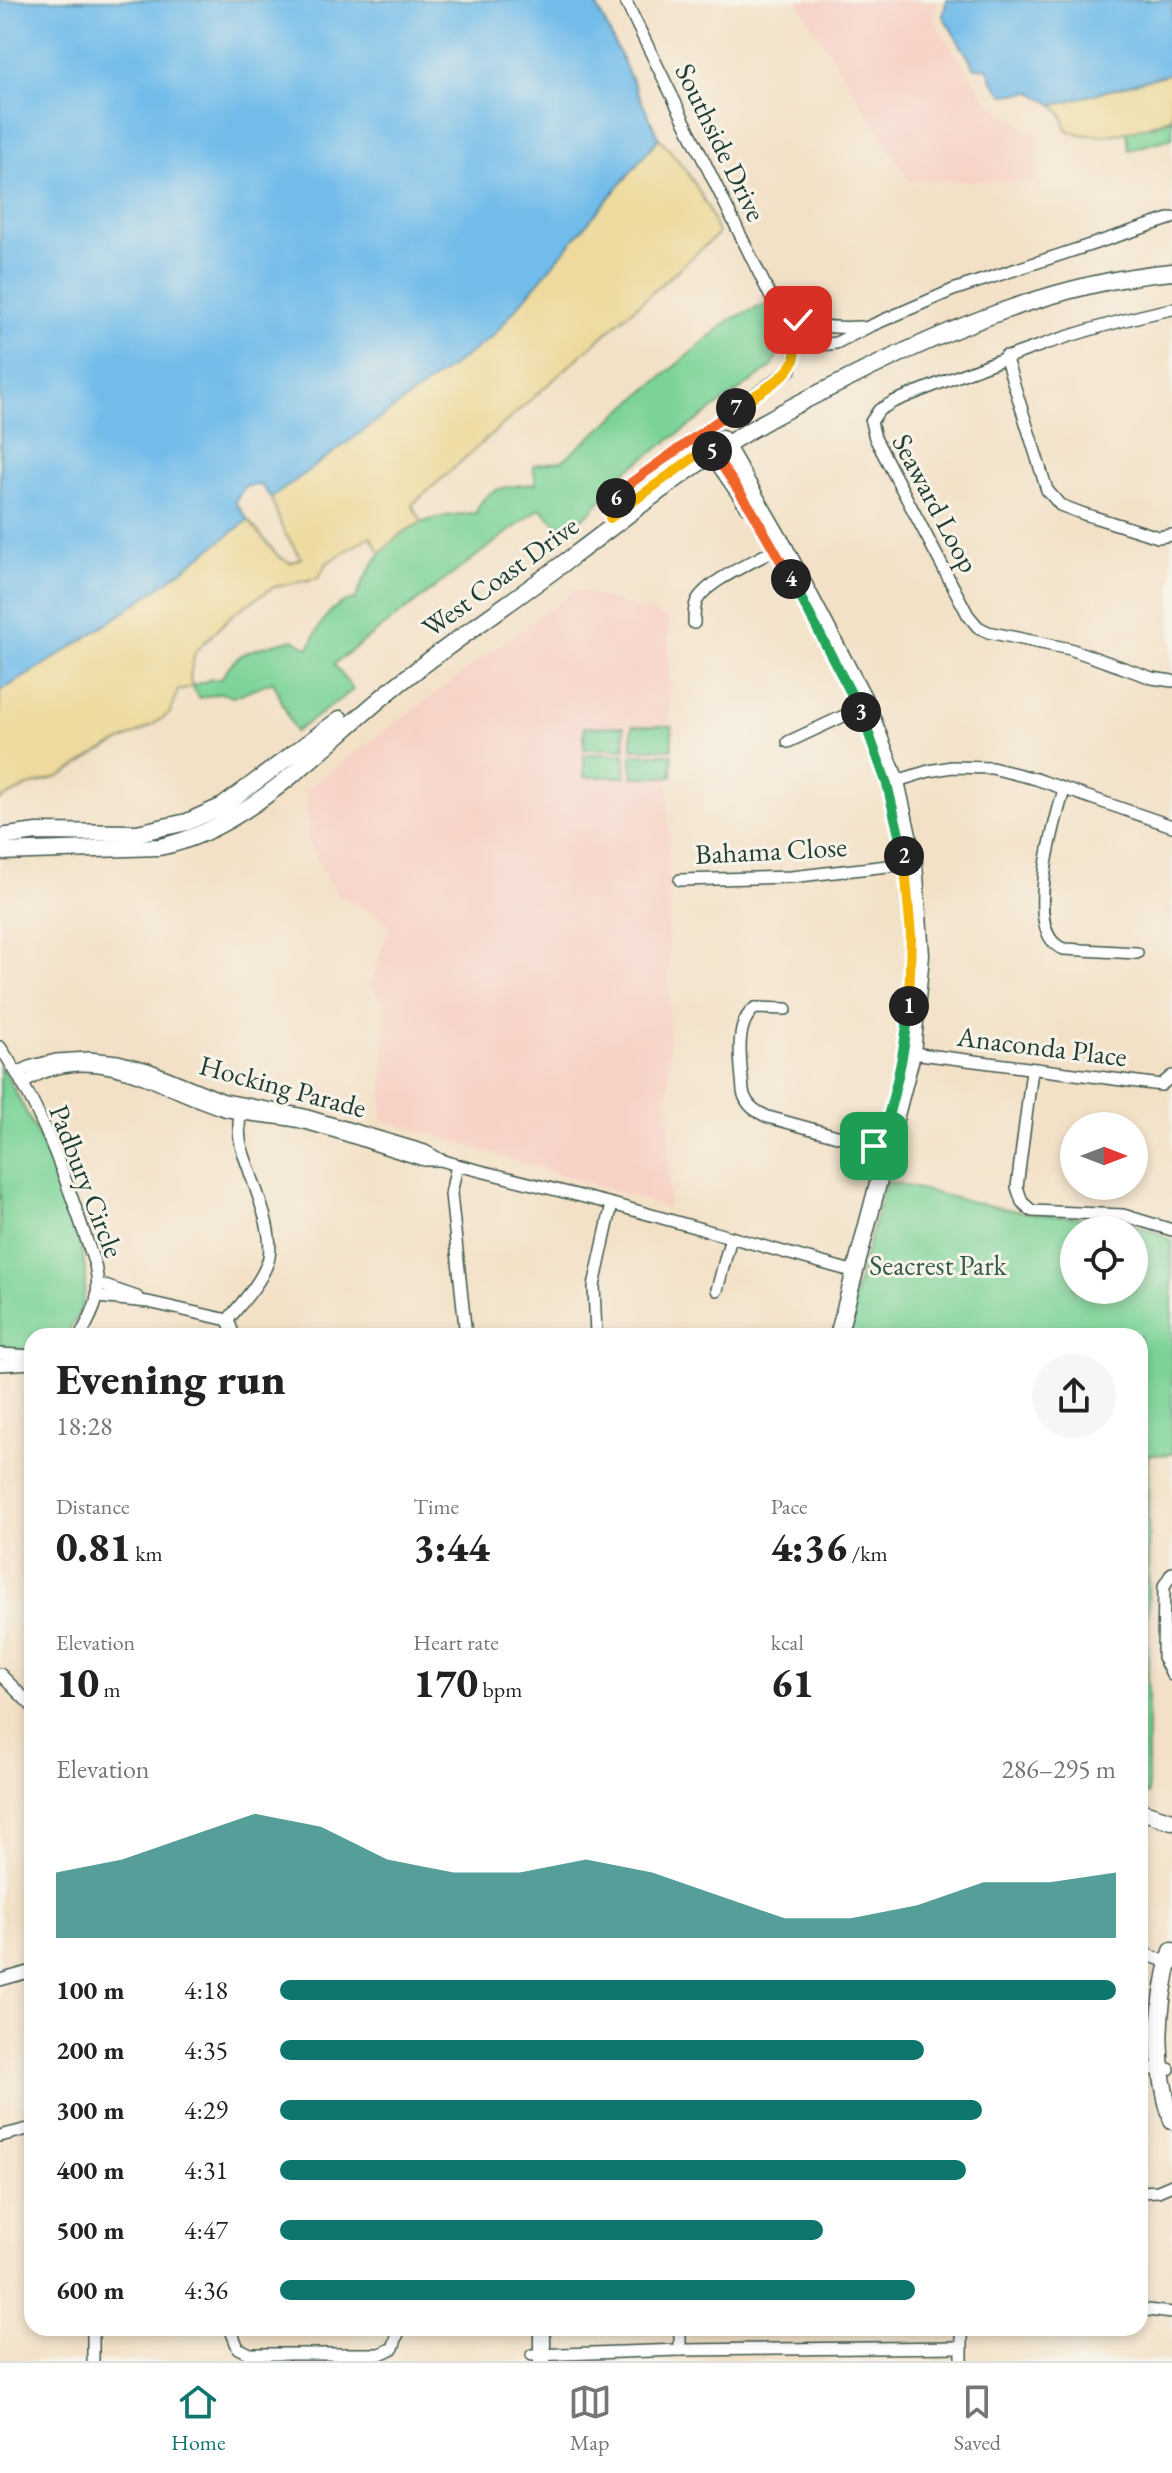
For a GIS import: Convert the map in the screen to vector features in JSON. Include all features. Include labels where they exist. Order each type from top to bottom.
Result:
[{"type":"main road","name":"West Coast Drive","points":[[0,852],[159,847],[184,841],[239,814],[430,659],[774,405],[907,341],[1028,295],[1100,274],[1172,263]]},
{"type":"main road","name":"West Coast Drive","points":[[0,837],[37,832],[137,833],[173,826],[207,814],[261,779],[610,518],[717,446],[774,415],[955,330],[1088,286],[1172,272]]},
{"type":"main road","points":[[717,446],[778,548],[864,707],[892,782],[909,864],[921,955],[908,1053],[851,1270],[840,1328]]},
{"type":"main road","points":[[830,1328],[851,1270]]},
{"type":"main road","points":[[1148,1804],[1172,1812]]},
{"type":"main road","points":[[1148,1814],[1172,1821]]},
{"type":"main road","points":[[1171,1959],[1159,2021],[1172,2121]]},
{"type":"main road","points":[[1167,2074],[1172,1990]]},
{"type":"main road","points":[[534,2336],[537,2358]]},
{"type":"main road","points":[[537,2358],[541,2336]]},
{"type":"street","name":"Southside Drive","points":[[625,0],[791,334]]},
{"type":"street","points":[[791,334],[805,342],[821,345],[836,343],[953,290],[1169,219]]},
{"type":"street","points":[[776,304],[798,320],[816,325],[868,327]]},
{"type":"street","name":"Seaward Loop","points":[[1172,309],[1005,356],[893,402],[879,410],[871,422],[875,438],[968,615],[978,627],[1070,649],[1152,678],[1172,681]]},
{"type":"street","points":[[610,518],[609,508],[632,482],[791,369],[795,355],[791,334]]},
{"type":"street","points":[[1005,356],[1047,490],[1053,499],[1076,511],[1158,537],[1172,535]]},
{"type":"street","points":[[694,623],[700,596],[778,548]]},
{"type":"street","points":[[788,742],[864,707]]},
{"type":"street","points":[[892,782],[929,771],[970,766],[1015,772],[1172,826]]},
{"type":"street","points":[[1064,790],[1047,856],[1045,931],[1056,946],[1064,949],[1137,953]]},
{"type":"street","name":"Bahama Close","points":[[680,880],[791,877],[909,864]]},
{"type":"street","points":[[786,1009],[755,1008],[745,1017],[741,1034],[745,1100],[752,1109],[768,1117],[884,1149]]},
{"type":"street","name":"Padbury Circle","points":[[0,1047],[19,1079],[67,1183],[99,1284],[98,1297],[84,1328]]},
{"type":"street","name":"Anaconda Place","points":[[908,1053],[1161,1085],[1172,1076]]},
{"type":"street","name":"Hocking Parade","points":[[19,1079],[81,1066],[147,1077],[221,1109],[288,1111],[324,1120],[425,1151],[457,1165],[851,1270]]},
{"type":"street","points":[[1032,1070],[1017,1187],[1022,1202],[1032,1211],[1131,1216],[1172,1230]]},
{"type":"street","points":[[228,1320],[255,1286],[268,1262],[270,1251],[267,1227],[240,1143],[240,1108]]},
{"type":"street","points":[[457,1165],[451,1194],[465,1328]]},
{"type":"street","points":[[596,1328],[594,1286],[612,1204]]},
{"type":"street","points":[[717,1290],[731,1237]]},
{"type":"street","points":[[99,1284],[148,1302]]},
{"type":"street","points":[[98,1297],[148,1302],[228,1320]]},
{"type":"street","points":[[228,1320],[231,1328]]},
{"type":"street","points":[[0,1354],[24,1356]]},
{"type":"street","points":[[0,1365],[24,1364]]},
{"type":"street","points":[[1172,1573],[1164,1586],[1163,1657],[1172,1675]]},
{"type":"street","points":[[0,1674],[24,1698]]},
{"type":"street","points":[[1148,1954],[1171,1959]]},
{"type":"street","points":[[0,1980],[24,1973]]},
{"type":"street","points":[[0,2136],[24,2130]]},
{"type":"street","points":[[1148,2192],[1172,2185]]},
{"type":"street","points":[[1148,2310],[1172,2313]]},
{"type":"street","points":[[93,2336],[93,2361]]},
{"type":"street","points":[[233,2336],[238,2348],[250,2354],[380,2354],[393,2348],[397,2336]]},
{"type":"street","points":[[680,2336],[680,2350]]},
{"type":"street","points":[[962,2336],[962,2361]]},
{"type":"street","points":[[537,2358],[680,2350],[962,2347]]},
{"type":"shaded area","points":[[797,0],[938,0],[933,20],[989,103],[1038,137],[1035,182],[909,180]]},
{"type":"shaded area","points":[[575,589],[669,618],[669,1208],[382,1119],[386,1007],[370,985],[389,927],[377,915],[337,894],[307,842],[307,789]]},
{"type":"green space","points":[[1172,118],[1172,138],[1129,150],[1127,131],[1154,126]]},
{"type":"green space","points":[[768,303],[784,338],[773,366],[625,472],[591,512],[564,531],[540,508],[334,664],[353,690],[295,732],[273,681],[233,697],[221,693],[199,698],[192,686],[221,679],[235,660],[251,650],[293,639],[309,648],[326,617],[339,605],[355,600],[375,561],[400,534],[433,519],[476,513],[485,497],[500,489],[536,484],[533,465],[562,461],[731,319]]},
{"type":"green space","points":[[624,726],[625,749],[584,749],[584,727]]},
{"type":"green space","points":[[632,726],[672,726],[672,749],[632,749]]},
{"type":"green space","points":[[584,754],[625,754],[625,777],[584,777]]},
{"type":"green space","points":[[632,754],[672,754],[672,777],[632,777]]},
{"type":"green space","points":[[0,1065],[36,1132],[69,1209],[83,1256],[85,1288],[71,1328],[24,1328],[24,1350],[0,1349]]},
{"type":"green space","name":"Seacrest Park","points":[[886,1181],[1007,1209],[1066,1216],[1060,1216],[1060,1304],[1148,1304],[1148,1230],[1172,1241],[1172,1454],[1148,1455],[1148,1328],[845,1328]]},
{"type":"sand","points":[[1172,73],[1172,117],[1134,130],[1093,136],[1067,130],[1062,114],[1054,105]]},
{"type":"sand","points":[[659,138],[694,183],[708,207],[718,234],[412,505],[422,522],[401,533],[381,553],[370,536],[327,563],[318,578],[274,587],[234,613],[195,652],[190,676],[192,686],[178,690],[170,713],[61,776],[26,787],[0,800],[0,691],[127,610],[248,520],[279,557],[291,563],[301,558],[283,530],[271,498],[491,337]]},
{"type":"water","points":[[0,0],[594,0],[659,138],[492,337],[271,498],[261,485],[245,486],[235,502],[248,520],[127,610],[0,691]]},
{"type":"water","points":[[947,0],[1172,0],[1172,73],[1054,105],[1032,92],[1004,95],[992,80],[987,67],[975,68],[943,16]]},
{"type":"route","points":[[798,320],[776,304],[791,334],[795,350],[791,369],[632,482],[609,508],[608,514],[610,518],[708,447],[751,509],[860,709],[887,784],[900,837],[909,895],[911,935],[910,1000],[904,1052],[879,1148],[874,1146]]}]
